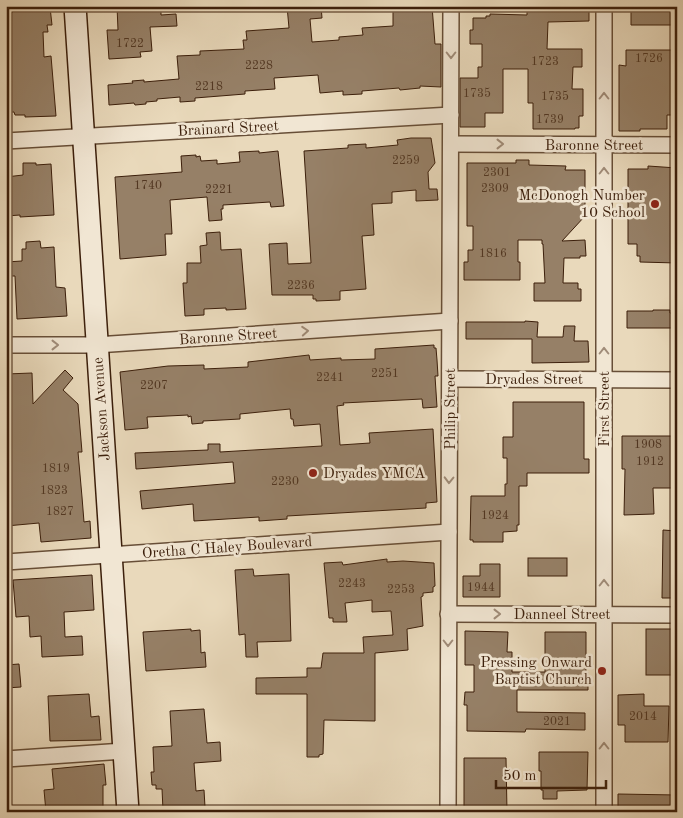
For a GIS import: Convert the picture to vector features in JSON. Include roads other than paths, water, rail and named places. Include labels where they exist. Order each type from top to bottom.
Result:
[{"type":"street","name":"Jackson Avenue","points":[[75,6],[82,136],[128,812]]},
{"type":"street","name":"Philip Street","points":[[448,812],[451,6]]},
{"type":"street","name":"First Street","points":[[604,6],[604,812]]},
{"type":"street","name":"Brainard Street","points":[[6,141],[451,115]]},
{"type":"street","name":"Baronne Street","points":[[451,144],[677,145]]},
{"type":"street","name":"Baronne Street","points":[[6,345],[96,345],[450,321]]},
{"type":"street","name":"Dryades Street","points":[[451,379],[677,380]]},
{"type":"street","name":"Oretha C Haley Boulevard","points":[[6,562],[449,532]]},
{"type":"street","name":"Danneel Street","points":[[448,614],[677,615]]},
{"type":"street","points":[[6,759],[124,751]]},
{"type":"place","name":"McDonogh Number 10 School","points":[[655,204]]},
{"type":"place","name":"Dryades YMCA","points":[[313,473]]},
{"type":"place","name":"Pressing Onward Baptist Church","points":[[602,671]]}]
